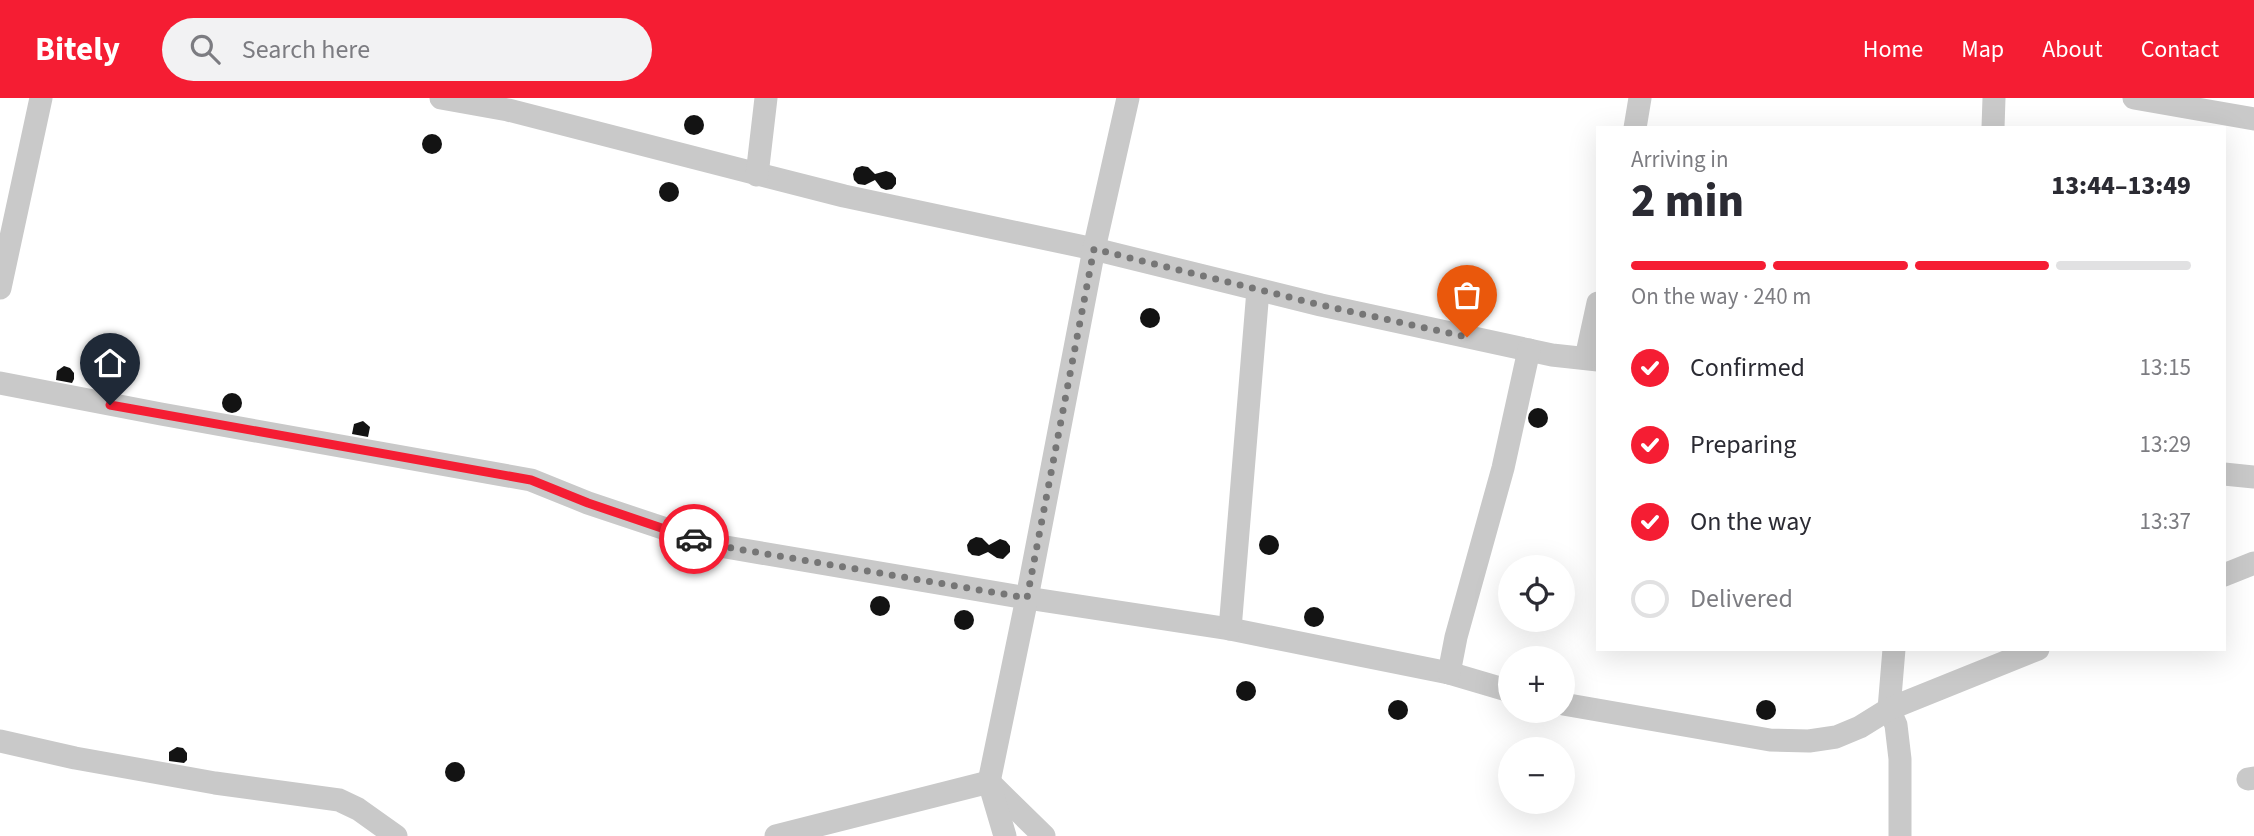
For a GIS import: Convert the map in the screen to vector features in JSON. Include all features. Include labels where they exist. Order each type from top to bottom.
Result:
[{"type":"street","points":[[0,288],[41,98]]},
{"type":"street","points":[[441,98],[508,110],[844,196],[1094,249],[1258,290],[1529,350],[1592,359],[1596,322]]},
{"type":"street","points":[[757,175],[766,98]]},
{"type":"street","points":[[1004,836],[989,782],[1094,249],[1128,98]]},
{"type":"street","points":[[1635,126],[1640,98]]},
{"type":"street","points":[[1993,126],[1994,98]]},
{"type":"street","points":[[2134,98],[2254,119]]},
{"type":"street","points":[[1230,629],[1258,290]]},
{"type":"street","points":[[1449,673],[1456,637],[1503,468],[1529,350]]},
{"type":"street","points":[[0,383],[531,480],[599,507],[714,545],[1230,629],[1449,673],[1498,687]]},
{"type":"street","points":[[2226,474],[2254,477]]},
{"type":"street","points":[[2226,574],[2254,563]]},
{"type":"street","points":[[1894,651],[1889,709],[1896,725],[1900,759],[1900,836]]},
{"type":"street","points":[[1575,706],[1770,740],[1809,741],[1836,737],[1860,727],[1889,709],[2033,651]]},
{"type":"street","points":[[0,741],[75,758],[177,776],[339,800],[358,809],[396,836]]},
{"type":"street","points":[[776,836],[989,782]]},
{"type":"street","points":[[989,782],[1044,836]]},
{"type":"building","points":[[694,115],[701,118],[704,125],[701,132],[694,135],[687,132],[684,125],[687,118]]},
{"type":"building","points":[[432,134],[439,137],[442,144],[439,151],[432,154],[425,151],[422,144],[425,137]]},
{"type":"building","points":[[868,167],[875,174],[886,171],[892,173],[896,184],[892,189],[886,190],[875,180],[865,185],[858,184],[853,174],[856,168]]},
{"type":"building","points":[[669,182],[676,185],[679,192],[676,199],[669,202],[662,199],[659,192],[662,185]]},
{"type":"building","points":[[1150,308],[1157,311],[1160,318],[1157,325],[1150,328],[1143,325],[1140,318],[1143,311]]},
{"type":"building","points":[[64,366],[74,373],[72,383],[56,380],[57,371]]},
{"type":"building","points":[[232,393],[239,396],[242,403],[239,410],[232,413],[225,410],[222,403],[225,396]]},
{"type":"building","points":[[1538,408],[1545,411],[1548,418],[1545,425],[1538,428],[1531,425],[1528,418],[1531,411]]},
{"type":"building","points":[[363,421],[370,427],[368,437],[352,434],[354,424]]},
{"type":"building","points":[[1269,535],[1276,538],[1279,545],[1276,552],[1269,555],[1262,552],[1259,545],[1262,538]]},
{"type":"building","points":[[976,537],[982,538],[989,545],[1000,539],[1006,541],[1010,552],[1003,559],[988,552],[979,556],[972,555],[967,545]]},
{"type":"building","points":[[880,596],[887,599],[890,606],[887,613],[880,616],[873,613],[870,606],[873,599]]},
{"type":"building","points":[[1314,607],[1321,610],[1324,617],[1321,624],[1314,627],[1307,624],[1304,617],[1307,610]]},
{"type":"building","points":[[964,610],[971,613],[974,620],[971,627],[964,630],[957,627],[954,620],[957,613]]},
{"type":"building","points":[[1246,681],[1253,684],[1256,691],[1253,698],[1246,701],[1239,698],[1236,691],[1239,684]]},
{"type":"building","points":[[1398,700],[1405,703],[1408,710],[1405,717],[1398,720],[1391,717],[1388,710],[1391,703]]},
{"type":"building","points":[[1766,700],[1773,703],[1776,710],[1773,717],[1766,720],[1759,717],[1756,710],[1759,703]]},
{"type":"building","points":[[177,747],[183,748],[187,753],[184,763],[169,761],[169,752]]},
{"type":"building","points":[[455,762],[462,765],[465,772],[462,779],[455,782],[448,779],[445,772],[448,765]]},
{"type":"way so far","points":[[694,539],[714,545],[1027,598],[1094,249],[1321,305],[1467,337]]},
{"type":"route","points":[[110,405],[531,480],[588,503],[694,539]]}]
